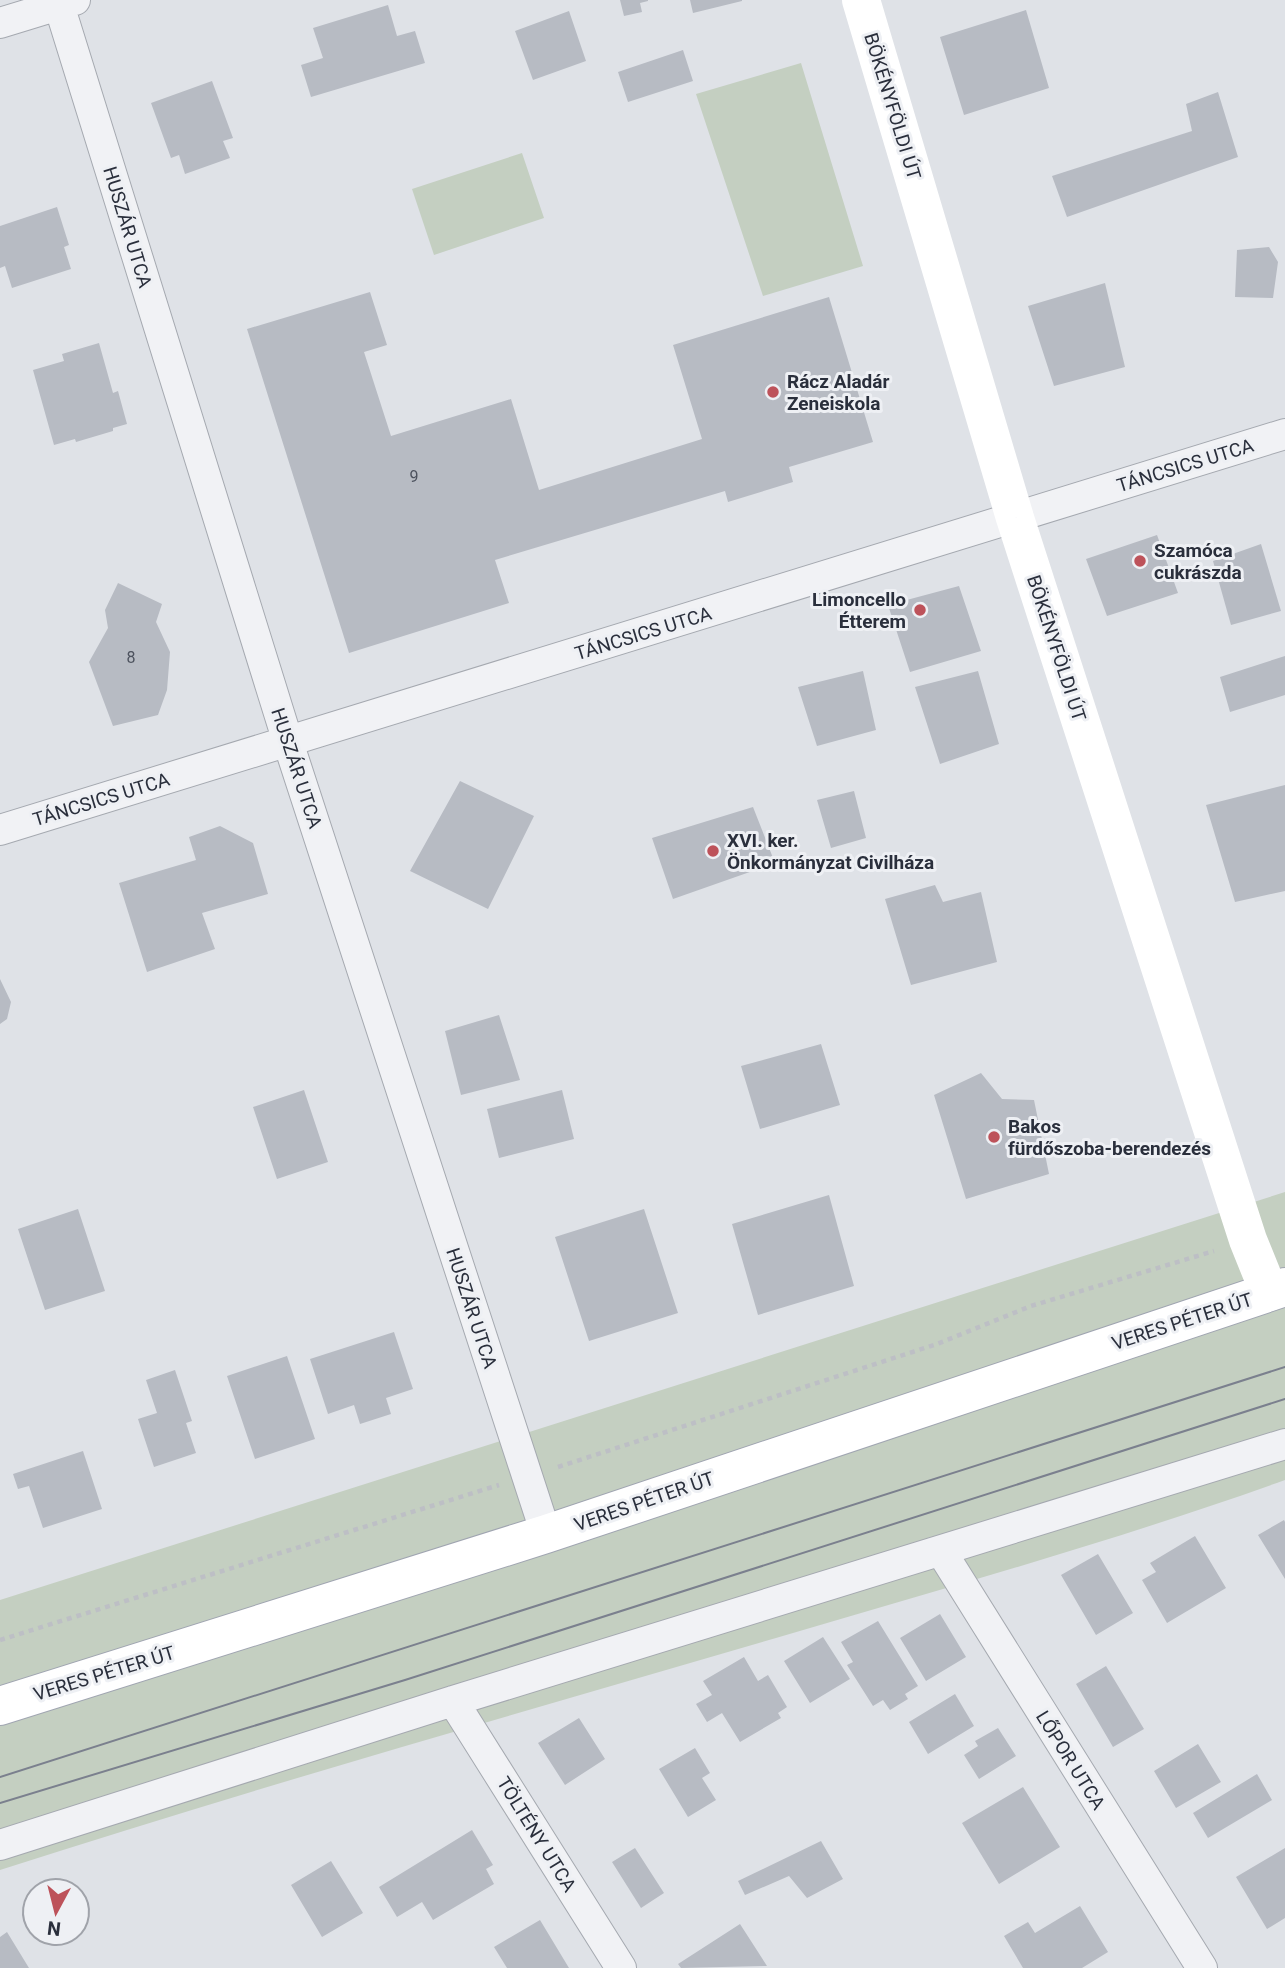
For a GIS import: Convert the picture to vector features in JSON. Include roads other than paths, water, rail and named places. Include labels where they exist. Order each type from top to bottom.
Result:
[{"type":"street","name":"BÖKÉNYFÖLDI ÚT","points":[[861,0],[1015,518],[1248,1240],[1277,1289]]},
{"type":"street","points":[[0,23],[64,2]]},
{"type":"street","name":"HUSZÁR UTCA","points":[[64,2],[288,742],[546,1534]]},
{"type":"street","name":"TÁNCSICS UTCA","points":[[0,830],[1285,434]]},
{"type":"street","name":"VERES PÉTER ÚT","points":[[0,1706],[546,1534],[1277,1289]]},
{"type":"street","points":[[0,1845],[453,1701],[1285,1444]]},
{"type":"street","name":"LŐPOR UTCA","points":[[941,1551],[1202,1968]]},
{"type":"street","name":"TÖLTÉNY UTCA","points":[[453,1701],[621,1968]]},
{"type":"tram line","points":[[0,1777],[1285,1367]]},
{"type":"tram line","points":[[0,1803],[405,1680],[1285,1399]]},
{"type":"place","name":"Rácz Aladár Zeneiskola","points":[[773,392]]},
{"type":"place","name":"Szamóca cukrászda","points":[[1140,561]]},
{"type":"place","name":"Limoncello Étterem","points":[[920,610]]},
{"type":"place","name":"XVI. ker. Önkormányzat Civilháza","points":[[713,851]]},
{"type":"place","name":"Bakos fürdőszoba-berendezés","points":[[994,1137]]}]
